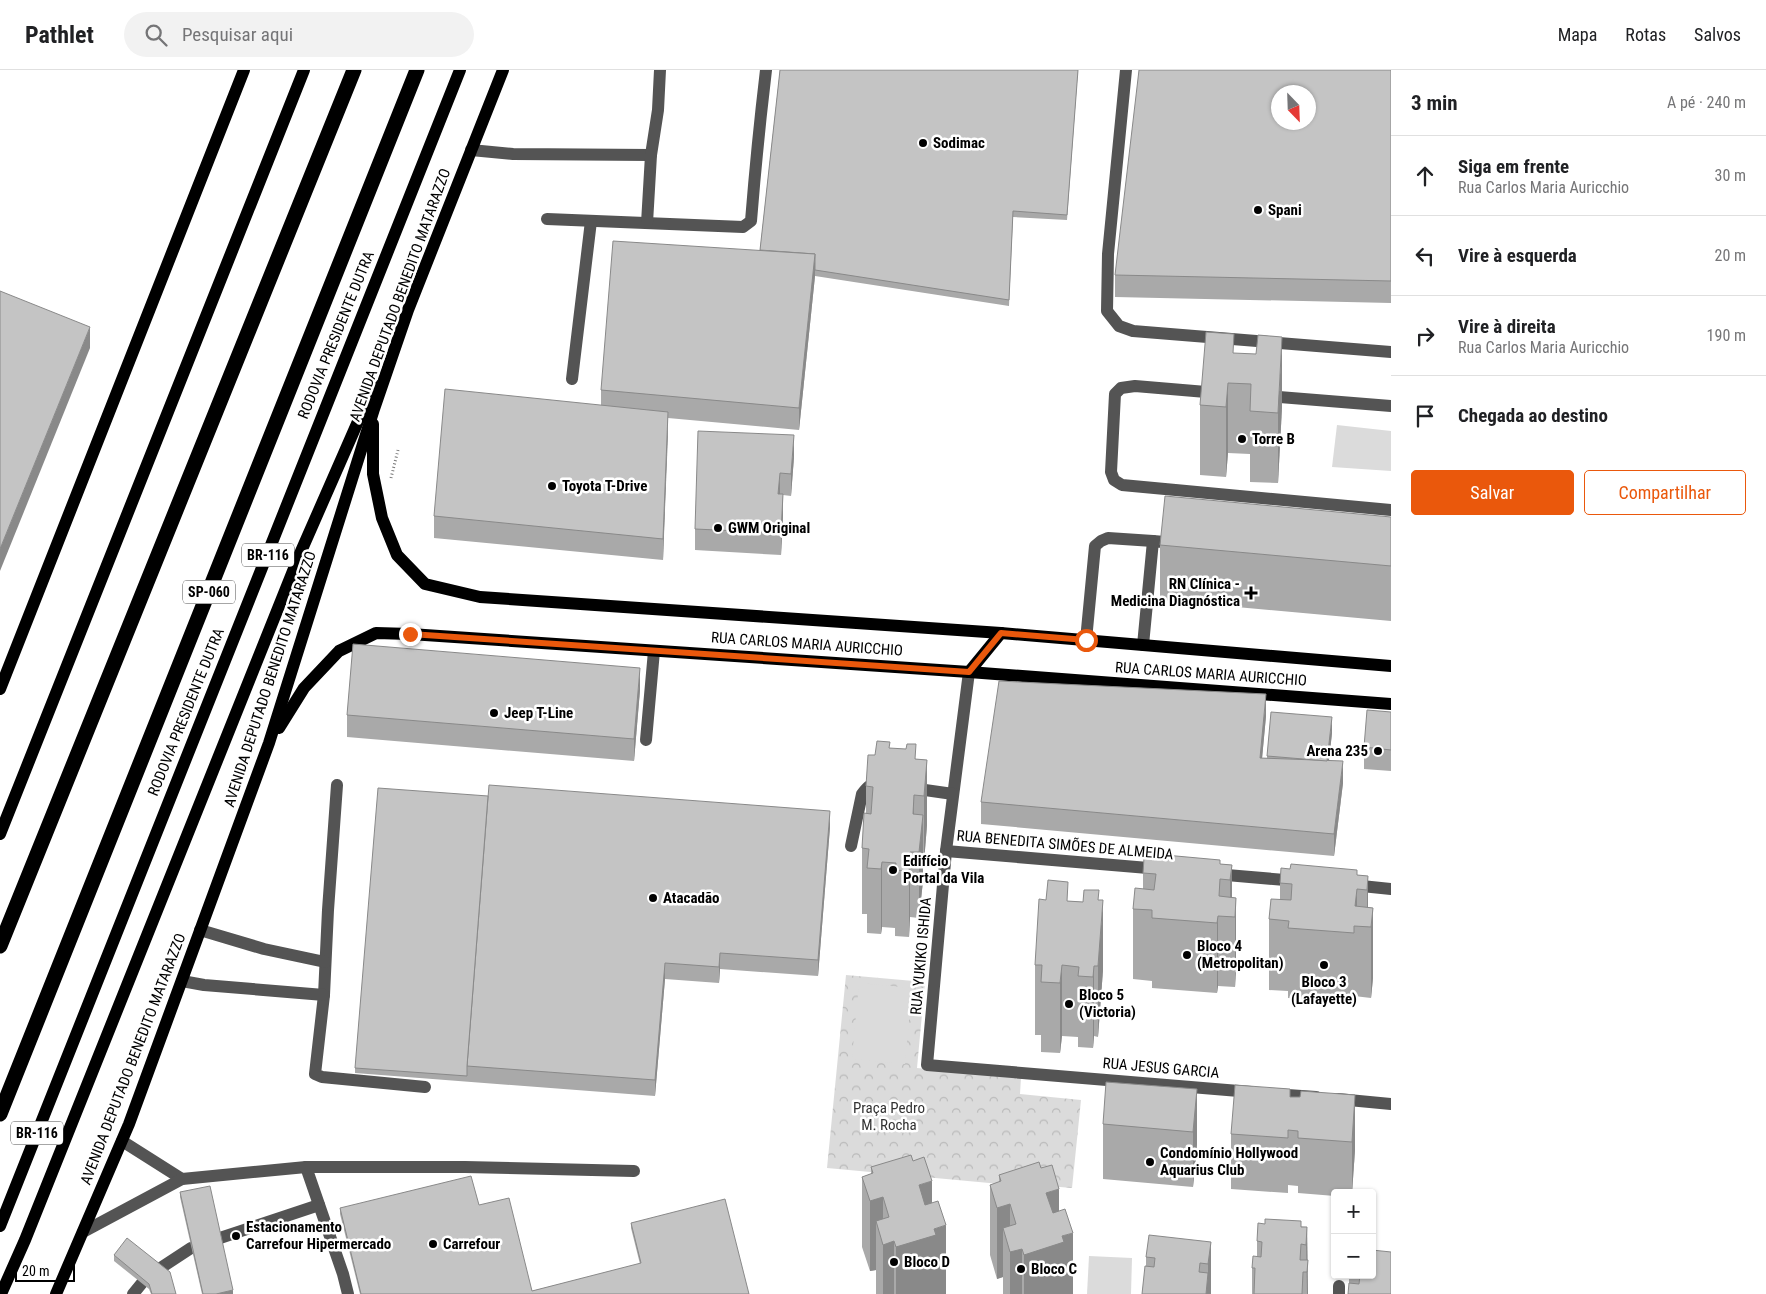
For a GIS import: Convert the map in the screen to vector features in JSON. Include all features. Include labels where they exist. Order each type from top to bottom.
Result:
[{"type":"highway","points":[[0,946],[354,70]]},
{"type":"highway","name":"RODOVIA PRESIDENTE DUTRA","points":[[0,1114],[417,70]]},
{"type":"main road","points":[[0,689],[244,70]]},
{"type":"main road","points":[[0,834],[304,70]]},
{"type":"main road","name":"RODOVIA PRESIDENTE DUTRA","points":[[0,1226],[460,70]]},
{"type":"main road","name":"AVENIDA DEPUTADO BENEDITO MATARAZZO","points":[[56,1294],[122,1141],[270,743],[374,409],[408,310],[503,70]]},
{"type":"main road","points":[[1,1294],[25,1240],[299,556],[408,310]]},
{"type":"main road","name":"RUA CARLOS MARIA AURICCHIO","points":[[374,409],[373,474],[382,518],[397,555],[425,584],[480,597],[1001,633],[1391,666]]},
{"type":"main road","points":[[969,672],[1001,633]]},
{"type":"main road","name":"RUA CARLOS MARIA AURICCHIO","points":[[270,743],[304,688],[339,651],[376,634],[969,672],[1391,704]]},
{"type":"street","points":[[648,223],[651,155],[658,110],[660,70]]},
{"type":"street","points":[[547,219],[742,227],[751,221],[755,164],[766,70]]},
{"type":"street","points":[[1126,70],[1108,254],[1107,311],[1119,326],[1134,331],[1391,352]]},
{"type":"street","points":[[471,150],[513,154],[651,155]]},
{"type":"street","points":[[572,379],[591,221]]},
{"type":"street","points":[[1233,394],[1135,386],[1121,388],[1115,394],[1111,472],[1114,480],[1122,485],[1391,510]]},
{"type":"street","points":[[1253,395],[1391,406]]},
{"type":"street","points":[[1086,640],[1095,546],[1101,540],[1108,538],[1185,543]]},
{"type":"street","points":[[1143,644],[1153,540]]},
{"type":"street","points":[[646,740],[654,651]]},
{"type":"street","name":"RUA YUKIKO ISHIDA","points":[[927,1065],[946,851],[969,672]]},
{"type":"street","points":[[851,846],[862,794],[873,783],[953,794]]},
{"type":"street","points":[[337,785],[324,995],[315,1074],[322,1077],[425,1087]]},
{"type":"street","name":"RUA BENEDITA SIMÕES DE ALMEIDA","points":[[946,851],[1173,870]]},
{"type":"street","points":[[1203,873],[1312,882]]},
{"type":"street","points":[[1342,884],[1391,888]]},
{"type":"street","points":[[200,930],[264,949],[325,962]]},
{"type":"street","points":[[182,981],[204,985],[324,995]]},
{"type":"street","name":"RUA JESUS GARCIA","points":[[927,1065],[1391,1104]]},
{"type":"street","points":[[122,1141],[182,1179]]},
{"type":"street","points":[[306,1167],[343,1274],[348,1294]]},
{"type":"street","points":[[83,1232],[182,1179],[306,1167],[465,1167],[634,1171]]},
{"type":"street","points":[[220,1238],[319,1205]]},
{"type":"street","points":[[159,1269],[191,1248]]},
{"type":"street","points":[[133,1294],[142,1283]]},
{"type":"green space","points":[[1337,425],[1391,431],[1391,471],[1332,467]]},
{"type":"green space","name":"Praça Pedro M. Rocha","points":[[846,975],[925,982],[917,1068],[1021,1077],[1020,1094],[1081,1100],[1072,1188],[1012,1183],[1011,1185],[827,1168]]},
{"type":"green space","points":[[859,983],[912,988],[905,1064],[852,1059]]},
{"type":"green space","points":[[1089,1256],[1132,1258],[1131,1294],[1087,1294]]},
{"type":"building","name":"Sodimac","points":[[780,70],[1078,70],[1067,215],[1013,211],[1009,300],[815,270],[815,254],[760,250]]},
{"type":"building","name":"Spani","points":[[1139,70],[1391,70],[1391,281],[1115,275]]},
{"type":"building","points":[[613,241],[815,254],[799,408],[601,390]]},
{"type":"building","points":[[0,291],[90,327],[0,549]]},
{"type":"building","points":[[1206,332],[1234,334],[1233,353],[1256,354],[1258,335],[1282,337],[1278,413],[1250,411],[1251,384],[1228,383],[1226,407],[1200,405]]},
{"type":"building","name":"Toyota T-Drive","points":[[445,389],[668,412],[663,539],[434,516]]},
{"type":"building","points":[[698,431],[794,435],[791,474],[780,473],[778,494],[783,494],[781,533],[695,529]]},
{"type":"building","points":[[1165,496],[1391,517],[1391,566],[1160,545]]},
{"type":"building","name":"Jeep T-Line","points":[[353,644],[640,668],[634,739],[347,715]]},
{"type":"building","points":[[999,681],[1266,694],[1260,758],[1343,761],[1334,834],[981,802]]},
{"type":"building","points":[[1367,710],[1391,712],[1391,750],[1364,747]]},
{"type":"building","points":[[1271,712],[1332,717],[1327,761],[1267,756]]},
{"type":"building","points":[[877,741],[890,742],[889,748],[906,749],[907,744],[916,744],[915,759],[927,760],[924,796],[914,795],[913,814],[923,815],[919,852],[910,852],[909,871],[895,870],[896,863],[882,862],[881,869],[867,868],[869,849],[862,848],[864,813],[871,814],[873,787],[866,786],[868,755],[875,755]]},
{"type":"building","name":"Atacadão","points":[[489,785],[830,811],[818,960],[720,953],[719,967],[665,963],[655,1080],[467,1066]]},
{"type":"building","points":[[378,788],[488,796],[467,1076],[355,1068]]},
{"type":"building","points":[[1154,854],[1220,860],[1220,864],[1232,865],[1230,880],[1220,879],[1219,896],[1236,898],[1235,917],[1218,916],[1217,923],[1152,918],[1152,910],[1133,909],[1135,888],[1154,890],[1156,874],[1143,873],[1144,858],[1153,859]]},
{"type":"building","points":[[1291,864],[1357,870],[1357,875],[1368,876],[1367,890],[1357,889],[1355,906],[1373,908],[1371,927],[1354,926],[1354,933],[1288,928],[1289,921],[1269,919],[1271,899],[1291,900],[1292,884],[1280,883],[1281,868],[1290,869]]},
{"type":"building","points":[[1048,880],[1068,882],[1067,901],[1083,902],[1084,890],[1099,890],[1098,900],[1103,900],[1098,966],[1094,966],[1093,977],[1078,976],[1079,967],[1062,965],[1060,983],[1041,982],[1042,965],[1035,965],[1039,899],[1046,900]]},
{"type":"building","points":[[1106,1082],[1197,1089],[1193,1132],[1103,1124]]},
{"type":"building","points":[[1235,1085],[1290,1089],[1290,1097],[1300,1097],[1301,1091],[1355,1095],[1352,1142],[1298,1138],[1298,1131],[1288,1130],[1288,1138],[1231,1134]]},
{"type":"building","points":[[911,1155],[913,1161],[924,1157],[932,1181],[919,1185],[925,1205],[938,1201],[946,1225],[934,1229],[936,1235],[896,1247],[894,1241],[883,1245],[876,1221],[889,1217],[883,1197],[870,1201],[862,1177],[873,1173],[871,1167]]},
{"type":"building","points":[[1039,1162],[1041,1168],[1052,1165],[1059,1189],[1046,1193],[1053,1213],[1065,1209],[1073,1233],[1062,1236],[1064,1242],[1024,1255],[1022,1249],[1010,1252],[1003,1228],[1016,1224],[1010,1204],[997,1208],[990,1185],[1001,1181],[999,1175]]},
{"type":"building","points":[[471,1176],[479,1205],[509,1198],[532,1291],[641,1263],[631,1223],[725,1199],[749,1294],[361,1294],[340,1208]]},
{"type":"building","points":[[210,1186],[233,1290],[216,1294],[203,1294],[180,1192]]},
{"type":"building","points":[[1265,1219],[1301,1221],[1301,1227],[1307,1227],[1306,1245],[1301,1244],[1300,1260],[1308,1260],[1307,1272],[1303,1272],[1302,1294],[1254,1294],[1255,1268],[1252,1268],[1253,1256],[1261,1257],[1262,1242],[1257,1241],[1258,1223],[1265,1224]]},
{"type":"building","points":[[1149,1235],[1211,1242],[1208,1264],[1200,1263],[1199,1272],[1208,1273],[1206,1294],[1142,1294],[1145,1266],[1154,1267],[1155,1258],[1146,1257]]},
{"type":"building","points":[[127,1238],[170,1272],[176,1294],[152,1294],[149,1284],[114,1255]]},
{"type":"building","points":[[1376,1250],[1391,1252],[1391,1294],[1348,1294],[1349,1283],[1359,1284],[1360,1279],[1376,1279]]},
{"type":"place","name":"Sodimac","points":[[923,143]]},
{"type":"place","name":"Spani","points":[[1258,210]]},
{"type":"place","name":"Torre B","points":[[1242,439]]},
{"type":"place","name":"Toyota T-Drive","points":[[552,486]]},
{"type":"place","name":"GWM Original","points":[[718,528]]},
{"type":"place","name":"RN Clínica - Medicina Diagnóstica","points":[[1251,593]]},
{"type":"place","name":"Jeep T-Line","points":[[494,713]]},
{"type":"place","name":"Arena 235","points":[[1378,751]]},
{"type":"place","name":"Edifício Portal da Vila","points":[[893,870]]},
{"type":"place","name":"Atacadão","points":[[653,898]]},
{"type":"place","name":"Bloco 4 (Metropolitan)","points":[[1187,955]]},
{"type":"place","name":"Bloco 3 (Lafayette)","points":[[1324,965]]},
{"type":"place","name":"Bloco 5 (Victoria)","points":[[1069,1004]]},
{"type":"place","name":"Condomínio Hollywood Aquarius Club","points":[[1150,1162]]},
{"type":"place","name":"Estacionamento Carrefour Hipermercado","points":[[236,1236]]},
{"type":"place","name":"Carrefour","points":[[433,1244]]},
{"type":"place","name":"Bloco D","points":[[894,1262]]},
{"type":"place","name":"Bloco C","points":[[1021,1269]]},
{"type":"route","points":[[410,634],[969,672],[1001,633],[1086,640]]}]
